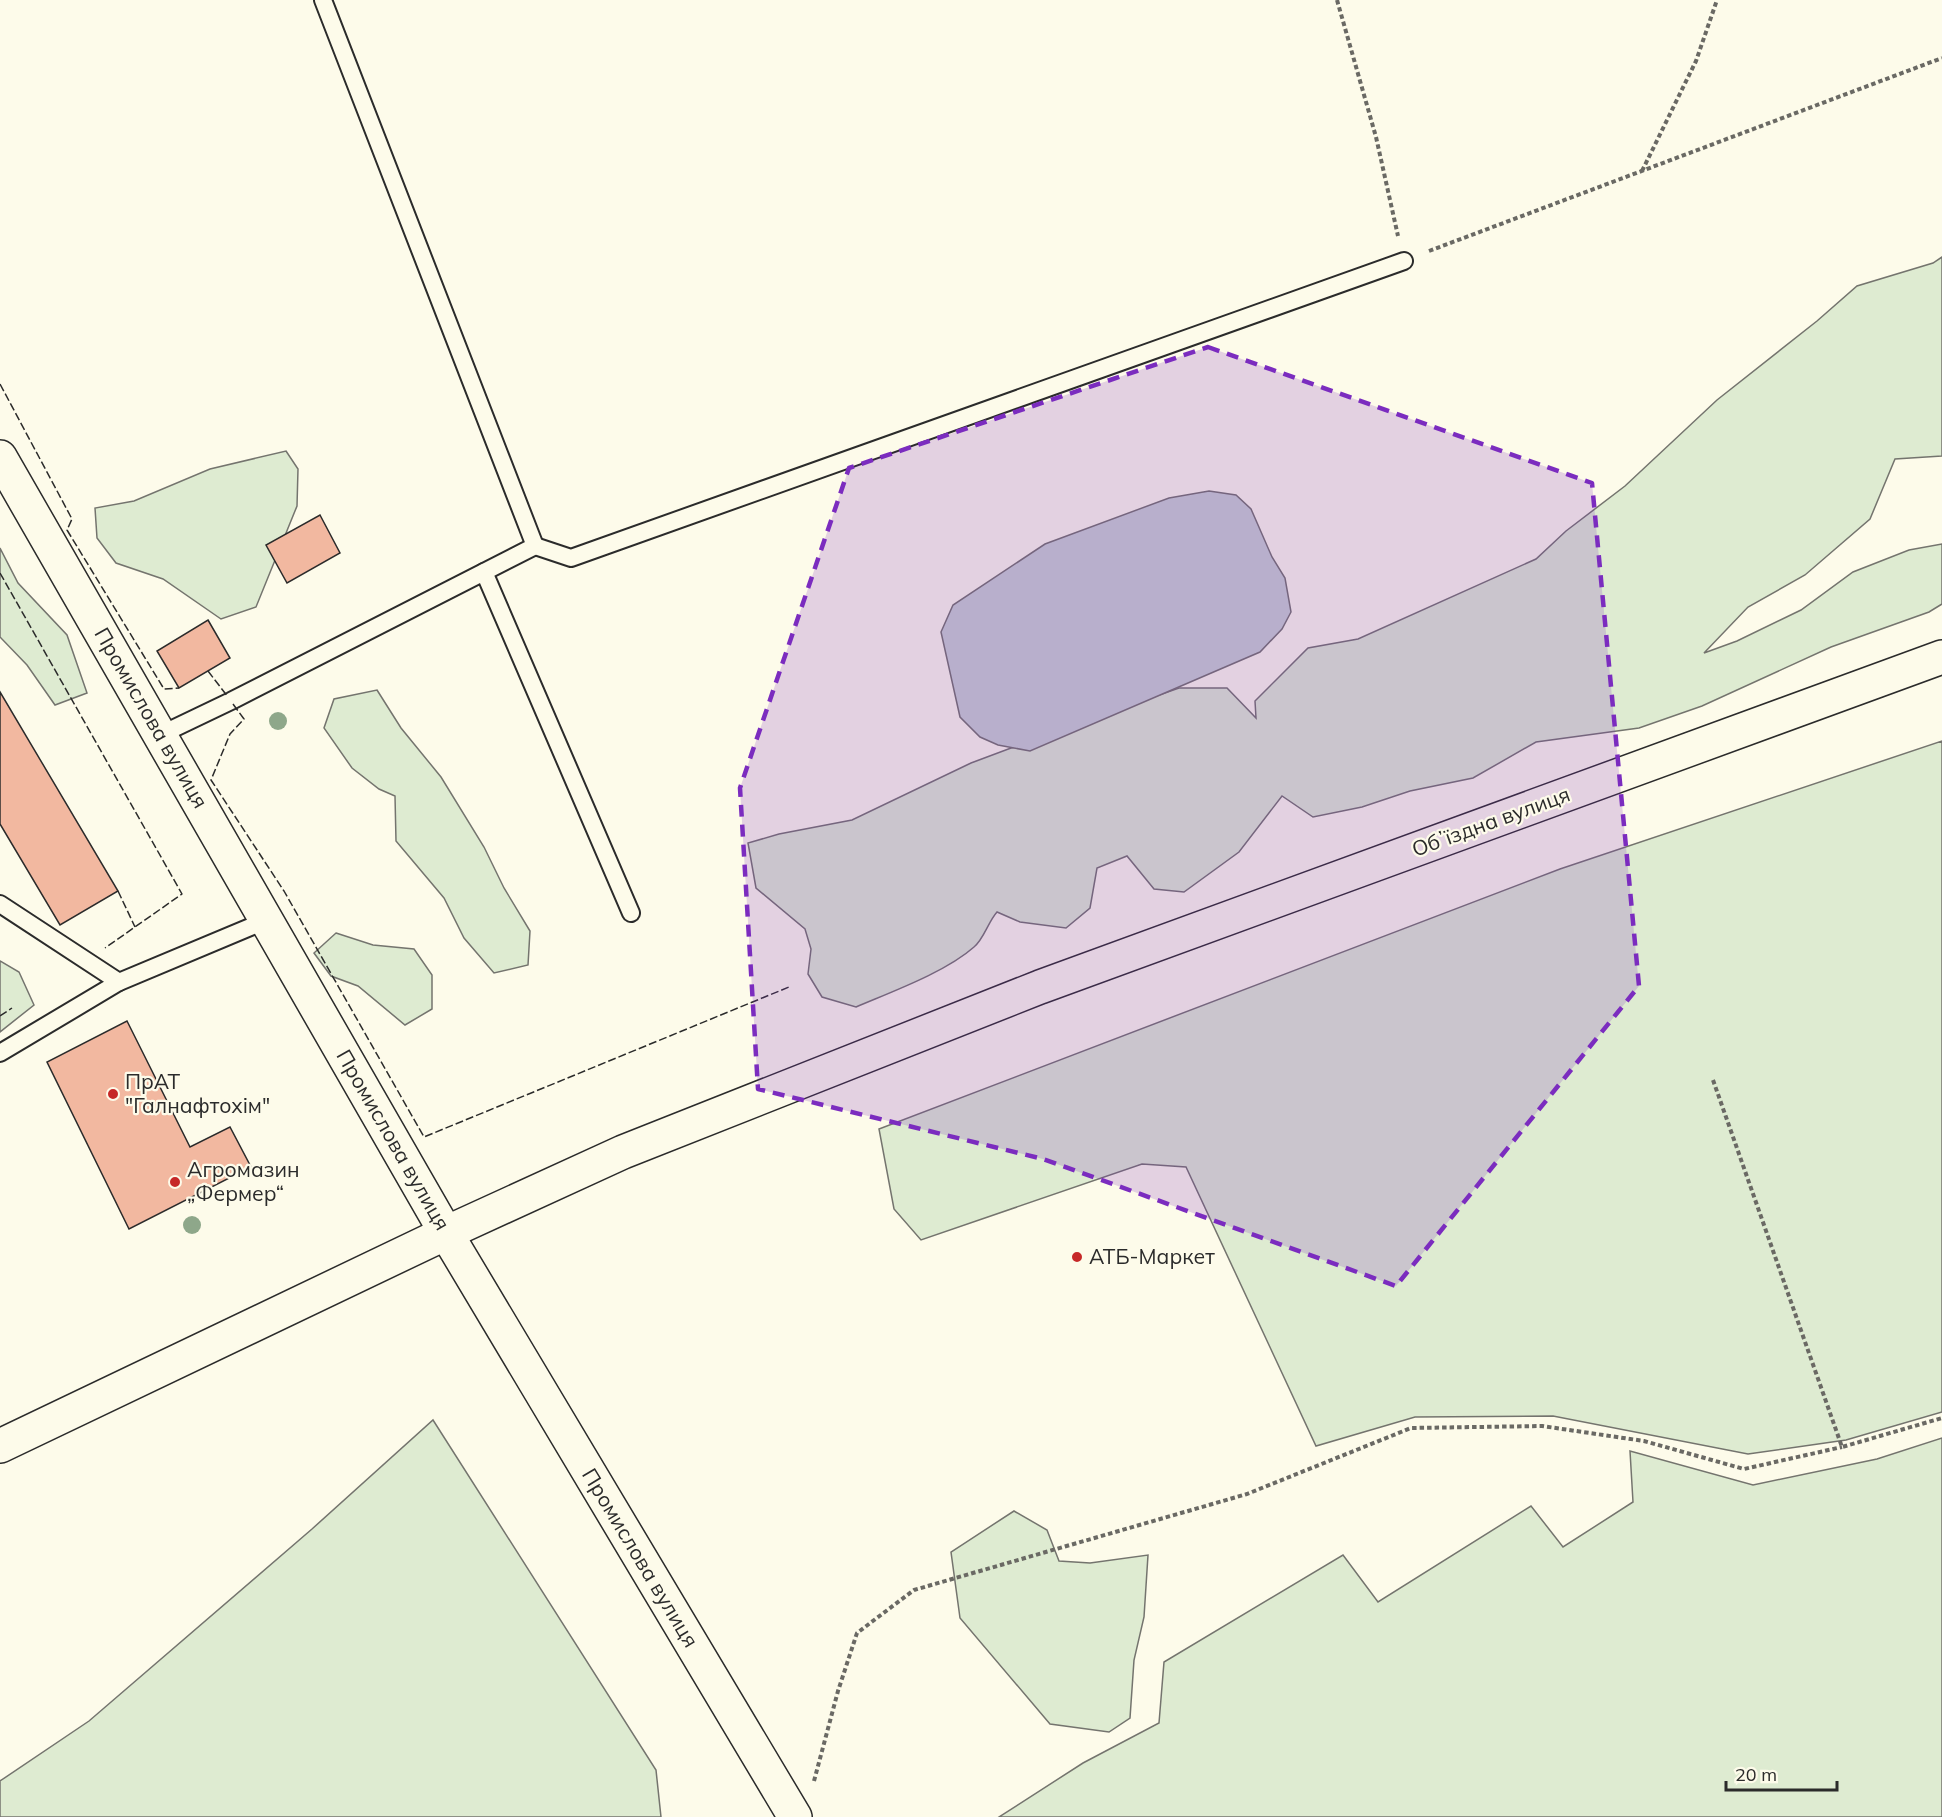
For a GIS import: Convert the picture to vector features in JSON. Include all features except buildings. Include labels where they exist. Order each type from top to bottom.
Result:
[{"type":"main road","name":"Промислова вулиця","points":[[0,457],[446,1233],[795,1817]]},
{"type":"main road","name":"Обʼїздна вулиця","points":[[0,1446],[446,1233],[623,1152],[1040,987],[1942,657]]},
{"type":"lane","points":[[323,0],[535,546]]},
{"type":"lane","points":[[160,735],[535,546],[572,558],[1404,261]]},
{"type":"lane","points":[[484,572],[631,913]]},
{"type":"lane","points":[[0,904],[119,982]]},
{"type":"lane","points":[[0,1053],[119,982],[267,920]]},
{"type":"path","points":[[1337,0],[1376,137],[1404,261],[1942,58]]},
{"type":"path","points":[[1642,171],[1696,61],[1717,0]]},
{"type":"path","points":[[1713,1080],[1842,1447]]},
{"type":"path","points":[[814,1783],[838,1691],[857,1633],[914,1590],[1247,1494],[1411,1428],[1542,1426],[1644,1441],[1744,1469],[1842,1447],[1942,1418]]},
{"type":"highlighted area","points":[[1208,347],[1592,483],[1639,986],[1396,1286],[1043,1159],[758,1089],[740,788],[849,468]]},
{"type":"green space","points":[[1942,257],[1942,456],[1895,459],[1870,519],[1805,575],[1748,607],[1704,653],[1737,641],[1801,610],[1853,572],[1909,550],[1942,544],[1942,604],[1929,612],[1831,647],[1702,706],[1639,728],[1536,742],[1473,778],[1410,791],[1362,807],[1313,817],[1282,796],[1239,852],[1184,892],[1154,889],[1127,856],[1097,868],[1090,908],[1066,928],[1020,922],[997,912],[977,944],[949,965],[918,981],[856,1007],[822,997],[808,974],[811,949],[805,929],[756,888],[748,843],[779,834],[852,820],[971,763],[1011,748],[1047,742],[1142,701],[1179,688],[1227,688],[1256,718],[1255,701],[1308,648],[1358,639],[1536,559],[1566,531],[1625,486],[1717,400],[1817,321],[1857,286],[1933,263]]},
{"type":"green space","points":[[286,451],[298,469],[297,506],[256,607],[221,619],[163,579],[116,563],[97,538],[95,508],[134,501],[210,469]]},
{"type":"green space","points":[[0,548],[18,583],[67,635],[87,693],[55,705],[27,665],[0,637]]},
{"type":"green space","points":[[377,690],[401,728],[441,777],[484,847],[504,888],[530,931],[528,965],[494,973],[464,938],[444,898],[396,841],[395,796],[379,789],[352,768],[324,728],[334,699]]},
{"type":"green space","points":[[1942,741],[1942,1412],[1846,1440],[1748,1454],[1553,1416],[1415,1417],[1316,1446],[1186,1167],[1142,1164],[921,1240],[894,1209],[879,1129],[1560,869]]},
{"type":"green space","points":[[336,933],[373,945],[414,949],[432,975],[432,1009],[405,1025],[358,986],[331,976],[314,953]]},
{"type":"green space","points":[[0,961],[19,972],[34,1005],[0,1032]]},
{"type":"green space","points":[[433,1420],[656,1770],[661,1817],[0,1817],[0,1781],[89,1721],[312,1529]]},
{"type":"green space","points":[[1942,1438],[1942,1817],[999,1817],[1083,1763],[1159,1723],[1164,1662],[1343,1555],[1378,1602],[1531,1506],[1563,1547],[1633,1502],[1630,1451],[1753,1485],[1877,1459]]},
{"type":"green space","points":[[1014,1511],[1047,1530],[1059,1561],[1090,1563],[1148,1555],[1144,1617],[1134,1660],[1130,1718],[1109,1732],[1050,1724],[960,1618],[951,1552]]},
{"type":"shaded area","points":[[1209,491],[1236,495],[1251,509],[1272,557],[1285,578],[1291,612],[1282,629],[1260,652],[1030,751],[998,745],[980,737],[960,717],[941,632],[953,605],[1045,544],[1169,498]]},
{"type":"fence","points":[[0,384],[72,519],[67,530],[164,689],[179,688]]},
{"type":"fence","points":[[0,573],[182,894],[105,948]]},
{"type":"fence","points":[[208,671],[228,697]]},
{"type":"fence","points":[[233,704],[244,719],[230,734],[211,780],[284,891],[424,1137],[789,987]]},
{"type":"fence","points":[[118,891],[135,927]]},
{"type":"fence","points":[[0,1016],[12,1008]]},
{"type":"place","name":"ПрАТ \"Галнафтохім\"","points":[[113,1094]]},
{"type":"place","name":"Агромазин „Фермер“","points":[[175,1182]]},
{"type":"place","name":"АТБ-Маркет","points":[[1077,1257]]}]
